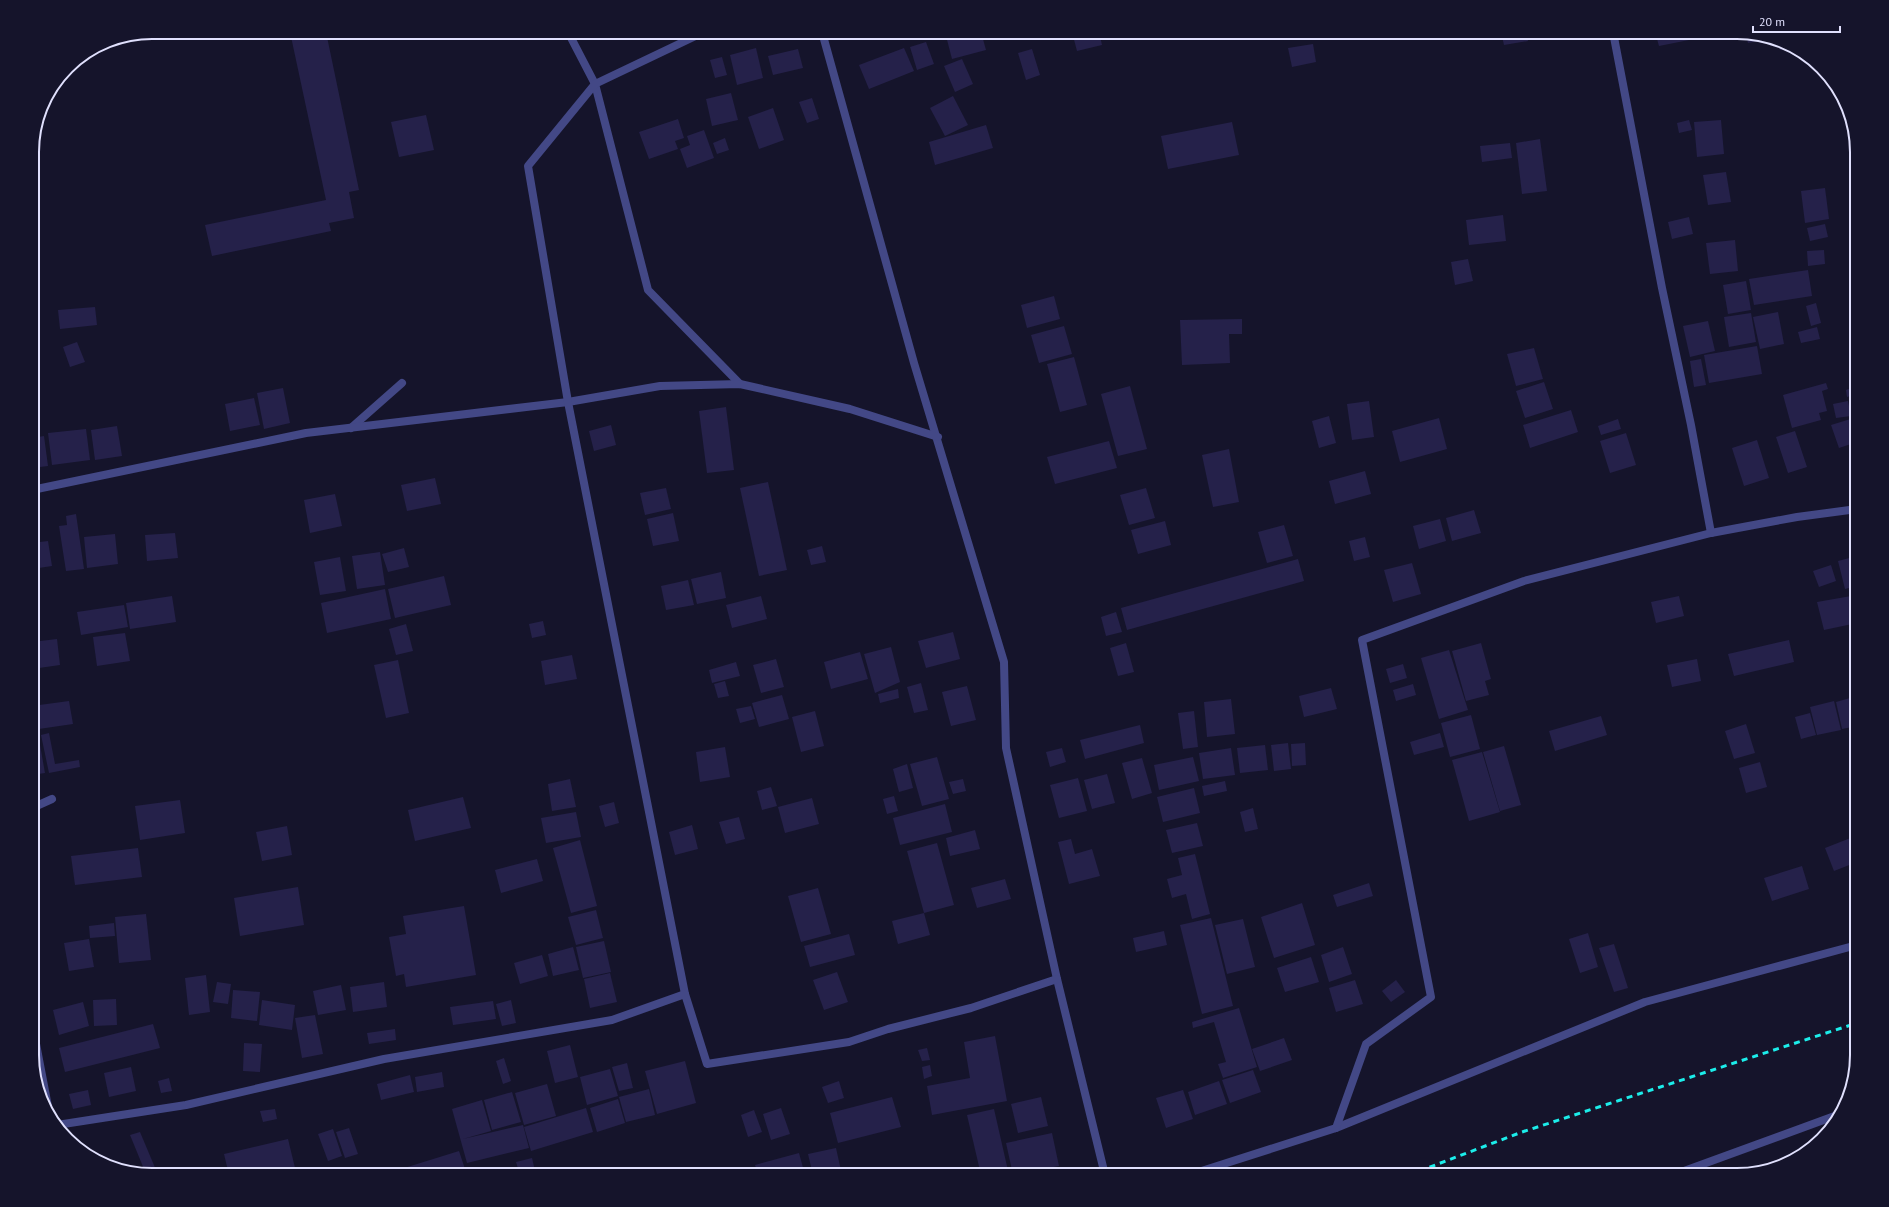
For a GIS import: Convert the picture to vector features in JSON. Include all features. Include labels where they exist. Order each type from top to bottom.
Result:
[{"type":"street","points":[[572,39],[595,84],[648,290],[740,384]]},
{"type":"street","points":[[689,39],[595,84],[528,166],[568,402],[685,994],[707,1064],[849,1042],[888,1029],[971,1008],[1057,979]]},
{"type":"street","points":[[824,39],[914,363],[938,437],[1004,662],[1006,748],[1057,979],[1103,1168]]},
{"type":"street","points":[[1614,39],[1711,533]]},
{"type":"street","points":[[351,428],[402,382]]},
{"type":"street","points":[[39,489],[306,433],[568,402],[660,386],[740,384],[850,409],[938,437]]},
{"type":"street","points":[[1336,1128],[1366,1044],[1431,997],[1362,640],[1524,581],[1711,533],[1797,517],[1850,511]]},
{"type":"street","points":[[39,805],[52,799]]},
{"type":"street","points":[[1211,1168],[1336,1128],[1645,1002],[1850,947]]},
{"type":"street","points":[[62,1124],[186,1105],[384,1059],[612,1020],[685,994]]},
{"type":"street","points":[[39,1060],[45,1091]]},
{"type":"street","points":[[1692,1168],[1831,1117]]},
{"type":"building","points":[[292,39],[327,39],[359,190],[349,192],[354,218],[329,223],[331,231],[212,256],[205,225],[326,200]]},
{"type":"building","points":[[947,39],[983,39],[986,50],[952,59]]},
{"type":"building","points":[[1074,39],[1101,39],[1102,45],[1077,51]]},
{"type":"building","points":[[1503,39],[1528,39],[1528,41],[1504,45]]},
{"type":"building","points":[[1657,39],[1694,39],[1659,46]]},
{"type":"building","points":[[1747,40],[1758,41],[1748,43]]},
{"type":"building","points":[[926,42],[934,64],[917,70],[910,47]]},
{"type":"building","points":[[1313,44],[1316,62],[1292,67],[1288,48]]},
{"type":"building","points":[[756,48],[763,78],[737,85],[730,55]]},
{"type":"building","points":[[904,48],[914,71],[869,89],[859,65]]},
{"type":"building","points":[[798,49],[803,68],[773,75],[768,56]]},
{"type":"building","points":[[1032,49],[1040,75],[1026,80],[1018,53]]},
{"type":"building","points":[[722,57],[727,75],[715,78],[710,60]]},
{"type":"building","points":[[962,59],[973,84],[955,92],[944,66]]},
{"type":"building","points":[[731,93],[738,120],[712,126],[706,99]]},
{"type":"building","points":[[953,96],[968,125],[945,136],[930,108]]},
{"type":"building","points":[[812,98],[819,119],[807,123],[799,102]]},
{"type":"building","points":[[773,108],[784,140],[759,149],[748,117]]},
{"type":"building","points":[[426,115],[434,150],[399,157],[391,122]]},
{"type":"building","points":[[678,119],[684,138],[675,141],[678,149],[649,159],[639,132]]},
{"type":"building","points":[[1689,120],[1692,130],[1679,133],[1677,123]]},
{"type":"building","points":[[1721,120],[1724,154],[1697,157],[1694,122]]},
{"type":"building","points":[[1232,122],[1239,155],[1168,169],[1161,136]]},
{"type":"building","points":[[986,125],[993,148],[935,165],[929,142]]},
{"type":"building","points":[[704,130],[714,158],[687,168],[680,149],[690,145],[687,136]]},
{"type":"building","points":[[725,138],[729,150],[717,154],[713,143]]},
{"type":"building","points":[[1540,139],[1547,191],[1522,194],[1516,143]]},
{"type":"building","points":[[1510,143],[1512,158],[1482,162],[1480,146]]},
{"type":"building","points":[[1726,172],[1731,202],[1708,205],[1703,175]]},
{"type":"building","points":[[1825,188],[1829,219],[1805,223],[1801,191]]},
{"type":"building","points":[[1503,215],[1506,241],[1469,245],[1466,220]]},
{"type":"building","points":[[1689,217],[1693,234],[1672,239],[1668,222]]},
{"type":"building","points":[[1825,224],[1828,237],[1810,241],[1807,228]]},
{"type":"building","points":[[1735,240],[1738,271],[1710,274],[1706,243]]},
{"type":"building","points":[[1824,250],[1825,264],[1808,266],[1807,251]]},
{"type":"building","points":[[1468,259],[1473,281],[1455,285],[1451,262]]},
{"type":"building","points":[[1808,270],[1812,296],[1754,305],[1749,279]]},
{"type":"building","points":[[1746,281],[1751,310],[1728,314],[1723,285]]},
{"type":"building","points":[[1054,296],[1060,319],[1027,328],[1021,305]]},
{"type":"building","points":[[1816,303],[1821,323],[1811,326],[1806,306]]},
{"type":"building","points":[[95,307],[97,325],[60,329],[58,310]]},
{"type":"building","points":[[1778,312],[1784,344],[1760,349],[1753,317]]},
{"type":"building","points":[[1751,313],[1756,342],[1729,347],[1724,317]]},
{"type":"building","points":[[1242,319],[1242,334],[1229,334],[1230,363],[1182,365],[1180,320]]},
{"type":"building","points":[[1708,321],[1715,351],[1690,357],[1683,326]]},
{"type":"building","points":[[1064,326],[1072,354],[1039,363],[1031,335]]},
{"type":"building","points":[[1817,327],[1820,339],[1801,343],[1798,332]]},
{"type":"building","points":[[77,342],[85,362],[70,367],[63,347]]},
{"type":"building","points":[[1757,346],[1762,374],[1709,383],[1704,355]]},
{"type":"building","points":[[1534,348],[1543,379],[1516,386],[1507,354]]},
{"type":"building","points":[[1074,357],[1087,405],[1060,412],[1047,364]]},
{"type":"building","points":[[1701,359],[1706,385],[1694,387],[1690,361]]},
{"type":"building","points":[[1544,382],[1553,409],[1525,418],[1516,391]]},
{"type":"building","points":[[1826,383],[1828,389],[1822,391],[1827,411],[1819,413],[1821,420],[1792,428],[1783,395]]},
{"type":"building","points":[[1130,386],[1147,449],[1118,456],[1101,394]]},
{"type":"building","points":[[283,388],[290,423],[264,429],[257,393]]},
{"type":"building","points":[[1850,388],[1850,396],[1847,397],[1846,390]]},
{"type":"building","points":[[254,398],[260,425],[230,431],[225,404]]},
{"type":"building","points":[[1369,401],[1374,437],[1352,440],[1347,404]]},
{"type":"building","points":[[1848,401],[1850,416],[1836,418],[1833,404]]},
{"type":"building","points":[[726,407],[734,470],[707,473],[699,411]]},
{"type":"building","points":[[1571,410],[1578,432],[1530,448],[1523,425]]},
{"type":"building","points":[[1329,416],[1336,443],[1319,448],[1312,421]]},
{"type":"building","points":[[1439,418],[1447,449],[1400,462],[1392,431]]},
{"type":"building","points":[[1618,419],[1621,429],[1601,435],[1598,426]]},
{"type":"building","points":[[1850,419],[1850,444],[1839,448],[1831,425]]},
{"type":"building","points":[[611,425],[616,445],[594,451],[589,431]]},
{"type":"building","points":[[117,426],[122,456],[95,460],[91,430]]},
{"type":"building","points":[[86,429],[90,460],[52,465],[48,433]]},
{"type":"building","points":[[1795,431],[1807,467],[1788,473],[1776,437]]},
{"type":"building","points":[[1626,433],[1636,465],[1610,473],[1600,441]]},
{"type":"building","points":[[44,436],[48,466],[39,467],[39,437]]},
{"type":"building","points":[[1757,440],[1769,478],[1744,486],[1732,448]]},
{"type":"building","points":[[1109,441],[1117,468],[1055,484],[1047,457]]},
{"type":"building","points":[[1229,449],[1239,502],[1213,507],[1202,455]]},
{"type":"building","points":[[1365,471],[1371,494],[1335,504],[1329,481]]},
{"type":"building","points":[[435,478],[441,504],[407,511],[401,485]]},
{"type":"building","points":[[768,482],[787,570],[759,576],[740,488]]},
{"type":"building","points":[[666,488],[671,509],[645,515],[640,493]]},
{"type":"building","points":[[1146,488],[1155,518],[1129,525],[1120,495]]},
{"type":"building","points":[[335,494],[342,526],[310,533],[304,500]]},
{"type":"building","points":[[1474,510],[1481,533],[1452,541],[1446,518]]},
{"type":"building","points":[[673,513],[679,541],[653,546],[647,519]]},
{"type":"building","points":[[76,514],[84,569],[66,571],[59,526],[67,525],[66,516]]},
{"type":"building","points":[[1440,519],[1446,541],[1419,549],[1413,526]]},
{"type":"building","points":[[1165,521],[1171,545],[1138,554],[1131,530]]},
{"type":"building","points":[[1284,525],[1293,556],[1267,563],[1258,532]]},
{"type":"building","points":[[175,533],[178,558],[147,561],[145,535]]},
{"type":"building","points":[[115,534],[118,564],[87,568],[84,537]]},
{"type":"building","points":[[1365,537],[1370,557],[1354,561],[1349,541]]},
{"type":"building","points":[[48,541],[52,566],[39,568],[39,542]]},
{"type":"building","points":[[822,546],[826,562],[811,565],[807,550]]},
{"type":"building","points":[[404,548],[409,567],[388,572],[382,554]]},
{"type":"building","points":[[380,552],[385,585],[357,589],[352,556]]},
{"type":"building","points":[[340,557],[346,591],[320,595],[314,562]]},
{"type":"building","points":[[1850,558],[1850,588],[1845,589],[1838,561]]},
{"type":"building","points":[[1298,559],[1304,581],[1127,630],[1121,608]]},
{"type":"building","points":[[1412,563],[1421,594],[1393,602],[1384,570]]},
{"type":"building","points":[[1831,565],[1836,581],[1819,587],[1813,571]]},
{"type":"building","points":[[721,572],[726,598],[697,604],[691,579]]},
{"type":"building","points":[[444,576],[451,605],[395,618],[388,589]]},
{"type":"building","points":[[688,580],[694,605],[666,610],[661,586]]},
{"type":"building","points":[[385,589],[391,619],[327,633],[321,603]]},
{"type":"building","points":[[172,596],[176,622],[130,629],[126,603]]},
{"type":"building","points":[[761,596],[767,619],[732,628],[726,605]]},
{"type":"building","points":[[1679,596],[1684,616],[1656,623],[1651,602]]},
{"type":"building","points":[[1850,596],[1850,624],[1824,630],[1817,602]]},
{"type":"building","points":[[124,605],[128,627],[81,635],[77,612]]},
{"type":"building","points":[[1116,612],[1122,632],[1106,636],[1101,617]]},
{"type":"building","points":[[543,621],[546,635],[532,638],[529,624]]},
{"type":"building","points":[[406,624],[413,651],[396,655],[389,629]]},
{"type":"building","points":[[953,632],[960,659],[926,668],[918,641]]},
{"type":"building","points":[[125,633],[130,661],[97,666],[93,637]]},
{"type":"building","points":[[57,639],[60,665],[39,668],[39,641]]},
{"type":"building","points":[[1789,640],[1794,662],[1734,676],[1728,654]]},
{"type":"building","points":[[1126,643],[1134,672],[1118,676],[1110,648]]},
{"type":"building","points":[[1481,643],[1491,679],[1485,681],[1489,695],[1466,701],[1452,651]]},
{"type":"building","points":[[891,647],[900,682],[875,693],[864,654]]},
{"type":"building","points":[[1449,650],[1468,710],[1439,719],[1421,658]]},
{"type":"building","points":[[860,652],[868,679],[831,689],[824,662]]},
{"type":"building","points":[[572,655],[577,679],[545,685],[541,661]]},
{"type":"building","points":[[776,659],[784,687],[761,693],[753,665]]},
{"type":"building","points":[[1697,659],[1701,681],[1672,687],[1667,665]]},
{"type":"building","points":[[398,660],[409,713],[386,718],[374,665]]},
{"type":"building","points":[[736,662],[740,676],[712,683],[709,670]]},
{"type":"building","points":[[1403,664],[1407,678],[1390,683],[1386,669]]},
{"type":"building","points":[[725,681],[729,696],[718,698],[714,684]]},
{"type":"building","points":[[921,683],[928,710],[914,713],[907,687]]},
{"type":"building","points":[[1413,684],[1416,695],[1396,701],[1393,690]]},
{"type":"building","points":[[967,686],[976,720],[951,726],[942,692]]},
{"type":"building","points":[[1331,688],[1337,709],[1304,717],[1299,696]]},
{"type":"building","points":[[898,689],[899,698],[880,703],[878,694]]},
{"type":"building","points":[[782,695],[789,719],[759,727],[752,703]]},
{"type":"building","points":[[1850,698],[1850,727],[1842,729],[1836,702]]},
{"type":"building","points":[[1231,699],[1235,734],[1207,737],[1204,702]]},
{"type":"building","points":[[69,701],[73,724],[39,729],[39,705]]},
{"type":"building","points":[[1834,701],[1841,730],[1817,735],[1810,707]]},
{"type":"building","points":[[751,706],[755,719],[740,723],[736,709]]},
{"type":"building","points":[[815,711],[824,746],[801,752],[792,717]]},
{"type":"building","points":[[1194,711],[1198,747],[1183,749],[1178,713]]},
{"type":"building","points":[[1810,713],[1816,735],[1801,739],[1795,717]]},
{"type":"building","points":[[1471,715],[1480,749],[1450,757],[1441,723]]},
{"type":"building","points":[[1601,716],[1607,735],[1555,751],[1549,731]]},
{"type":"building","points":[[1746,724],[1755,753],[1734,759],[1725,731]]},
{"type":"building","points":[[1140,725],[1144,743],[1085,759],[1080,740]]},
{"type":"building","points":[[49,733],[55,764],[79,760],[80,767],[49,773],[41,735]]},
{"type":"building","points":[[1440,733],[1444,747],[1414,755],[1410,742]]},
{"type":"building","points":[[1288,743],[1291,769],[1274,771],[1271,745]]},
{"type":"building","points":[[1305,743],[1306,765],[1292,766],[1291,744]]},
{"type":"building","points":[[39,745],[45,773],[39,774]]},
{"type":"building","points":[[1265,745],[1268,770],[1240,773],[1237,748]]},
{"type":"building","points":[[1504,746],[1521,805],[1500,811],[1483,752]]},
{"type":"building","points":[[725,747],[730,777],[700,782],[696,752]]},
{"type":"building","points":[[1062,748],[1066,762],[1050,767],[1046,752]]},
{"type":"building","points":[[1231,748],[1235,775],[1203,779],[1199,753]]},
{"type":"building","points":[[1482,752],[1500,812],[1469,821],[1452,760]]},
{"type":"building","points":[[937,757],[949,799],[922,806],[910,764]]},
{"type":"building","points":[[1193,757],[1199,781],[1159,790],[1154,765]]},
{"type":"building","points":[[1142,758],[1152,793],[1132,799],[1122,763]]},
{"type":"building","points":[[1760,762],[1767,787],[1746,793],[1739,768]]},
{"type":"building","points":[[907,764],[913,788],[899,792],[893,769]]},
{"type":"building","points":[[1107,774],[1115,803],[1092,809],[1084,780]]},
{"type":"building","points":[[1078,778],[1087,811],[1059,818],[1050,785]]},
{"type":"building","points":[[570,779],[576,807],[552,811],[548,784]]},
{"type":"building","points":[[963,779],[966,791],[953,794],[949,782]]},
{"type":"building","points":[[1225,781],[1227,791],[1204,796],[1202,786]]},
{"type":"building","points":[[771,787],[777,806],[762,810],[757,791]]},
{"type":"building","points":[[1194,788],[1200,813],[1163,822],[1157,797]]},
{"type":"building","points":[[894,796],[898,811],[887,814],[883,799]]},
{"type":"building","points":[[463,797],[471,828],[415,841],[408,810]]},
{"type":"building","points":[[812,798],[819,824],[785,833],[778,807]]},
{"type":"building","points":[[180,800],[185,833],[140,840],[135,806]]},
{"type":"building","points":[[614,802],[619,823],[605,827],[599,806]]},
{"type":"building","points":[[945,804],[952,832],[900,845],[893,818]]},
{"type":"building","points":[[1253,808],[1258,829],[1245,832],[1240,812]]},
{"type":"building","points":[[576,812],[581,837],[546,843],[541,818]]},
{"type":"building","points":[[739,817],[745,839],[726,844],[719,822]]},
{"type":"building","points":[[1197,823],[1203,846],[1172,853],[1166,830]]},
{"type":"building","points":[[692,825],[698,849],[675,855],[669,832]]},
{"type":"building","points":[[287,826],[292,855],[262,861],[256,832]]},
{"type":"building","points":[[975,830],[980,849],[950,856],[946,838]]},
{"type":"building","points":[[1850,838],[1850,865],[1834,871],[1825,848]]},
{"type":"building","points":[[1071,839],[1075,854],[1092,849],[1100,876],[1069,884],[1058,842]]},
{"type":"building","points":[[580,840],[597,906],[571,913],[553,848]]},
{"type":"building","points":[[937,843],[954,905],[924,913],[907,851]]},
{"type":"building","points":[[138,848],[142,877],[75,885],[71,856]]},
{"type":"building","points":[[1195,854],[1210,914],[1192,919],[1186,894],[1172,898],[1167,879],[1182,875],[1178,858]]},
{"type":"building","points":[[537,859],[543,881],[501,893],[495,870]]},
{"type":"building","points":[[1802,866],[1809,889],[1772,901],[1764,878]]},
{"type":"building","points":[[1005,879],[1011,899],[977,908],[971,888]]},
{"type":"building","points":[[1369,883],[1373,896],[1337,907],[1333,895]]},
{"type":"building","points":[[298,887],[304,925],[240,936],[234,898]]},
{"type":"building","points":[[818,888],[831,934],[801,942],[788,896]]},
{"type":"building","points":[[1302,903],[1315,945],[1274,958],[1261,917]]},
{"type":"building","points":[[464,906],[476,975],[406,987],[404,974],[396,976],[389,937],[406,934],[403,916]]},
{"type":"building","points":[[596,910],[603,938],[576,945],[568,917]]},
{"type":"building","points":[[924,913],[930,935],[898,944],[892,921]]},
{"type":"building","points":[[146,914],[151,960],[119,963],[115,917]]},
{"type":"building","points":[[1211,918],[1233,1006],[1202,1014],[1180,925]]},
{"type":"building","points":[[1243,919],[1255,967],[1227,974],[1215,925]]},
{"type":"building","points":[[114,923],[115,936],[90,938],[89,926]]},
{"type":"building","points":[[1164,931],[1167,945],[1136,952],[1133,938]]},
{"type":"building","points":[[1588,933],[1598,967],[1580,973],[1569,939]]},
{"type":"building","points":[[849,934],[855,955],[810,967],[804,946]]},
{"type":"building","points":[[89,939],[94,967],[69,971],[64,943]]},
{"type":"building","points":[[604,941],[611,972],[583,978],[576,947]]},
{"type":"building","points":[[1614,944],[1628,988],[1614,992],[1599,948]]},
{"type":"building","points":[[573,947],[579,970],[553,976],[548,954]]},
{"type":"building","points":[[1343,947],[1352,974],[1329,982],[1321,955]]},
{"type":"building","points":[[542,955],[548,976],[520,984],[514,963]]},
{"type":"building","points":[[1311,957],[1319,982],[1285,992],[1277,968]]},
{"type":"building","points":[[837,972],[848,1002],[824,1010],[813,980]]},
{"type":"building","points":[[610,973],[617,1002],[590,1008],[584,979]]},
{"type":"building","points":[[206,975],[210,1012],[189,1015],[185,978]]},
{"type":"building","points":[[1355,980],[1363,1004],[1336,1012],[1329,988]]},
{"type":"building","points":[[1396,980],[1405,992],[1391,1002],[1382,991]]},
{"type":"building","points":[[217,982],[231,984],[228,1004],[213,1002]]},
{"type":"building","points":[[384,982],[387,1007],[353,1012],[350,987]]},
{"type":"building","points":[[341,985],[346,1010],[318,1015],[313,991]]},
{"type":"building","points":[[233,990],[260,992],[257,1021],[231,1018]]},
{"type":"building","points":[[116,999],[117,1025],[94,1026],[93,1000]]},
{"type":"building","points":[[262,1000],[295,1005],[292,1030],[259,1025]]},
{"type":"building","points":[[511,1000],[516,1023],[502,1026],[496,1004]]},
{"type":"building","points":[[493,1001],[496,1019],[453,1025],[450,1007]]},
{"type":"building","points":[[83,1002],[89,1026],[59,1035],[53,1010]]},
{"type":"building","points":[[1239,1008],[1257,1067],[1223,1078],[1218,1064],[1226,1062],[1214,1022],[1193,1028],[1192,1022]]},
{"type":"building","points":[[315,1015],[323,1054],[302,1058],[295,1018]]},
{"type":"building","points":[[153,1024],[160,1048],[65,1072],[59,1048]]},
{"type":"building","points":[[395,1029],[396,1040],[369,1044],[367,1033]]},
{"type":"building","points":[[995,1036],[1007,1101],[932,1115],[927,1086],[970,1078],[964,1042]]},
{"type":"building","points":[[1284,1038],[1292,1060],[1260,1071],[1252,1049]]},
{"type":"building","points":[[244,1043],[262,1044],[260,1072],[243,1071]]},
{"type":"building","points":[[570,1045],[578,1077],[555,1083],[547,1051]]},
{"type":"building","points":[[927,1048],[930,1060],[922,1061],[918,1050]]},
{"type":"building","points":[[504,1058],[511,1081],[503,1084],[496,1061]]},
{"type":"building","points":[[685,1061],[696,1103],[657,1114],[645,1071]]},
{"type":"building","points":[[627,1063],[633,1088],[619,1091],[612,1067]]},
{"type":"building","points":[[930,1065],[932,1076],[924,1079],[922,1067]]},
{"type":"building","points":[[131,1067],[136,1091],[109,1097],[104,1073]]},
{"type":"building","points":[[610,1069],[618,1096],[587,1105],[580,1077]]},
{"type":"building","points":[[1253,1070],[1261,1092],[1230,1103],[1222,1080]]},
{"type":"building","points":[[442,1072],[444,1087],[417,1092],[415,1077]]},
{"type":"building","points":[[410,1075],[414,1092],[381,1100],[377,1084]]},
{"type":"building","points":[[169,1078],[172,1091],[161,1093],[158,1081]]},
{"type":"building","points":[[839,1081],[844,1098],[828,1103],[822,1087]]},
{"type":"building","points":[[1219,1081],[1227,1104],[1195,1115],[1188,1092]]},
{"type":"building","points":[[547,1084],[556,1116],[524,1125],[515,1093]]},
{"type":"building","points":[[649,1089],[655,1115],[626,1122],[619,1097]]},
{"type":"building","points":[[88,1090],[91,1105],[73,1109],[69,1094]]},
{"type":"building","points":[[1183,1090],[1193,1119],[1166,1128],[1156,1098]]},
{"type":"building","points":[[512,1092],[521,1122],[492,1130],[484,1100]]},
{"type":"building","points":[[892,1097],[901,1127],[838,1143],[830,1113]]},
{"type":"building","points":[[1041,1097],[1048,1126],[1018,1133],[1011,1104]]},
{"type":"building","points":[[618,1099],[625,1123],[597,1132],[590,1108]]},
{"type":"building","points":[[482,1100],[491,1131],[463,1139],[523,1125],[529,1148],[467,1163],[452,1109]]},
{"type":"building","points":[[586,1108],[593,1132],[531,1151],[524,1127]]},
{"type":"building","points":[[781,1108],[790,1134],[771,1140],[763,1114]]},
{"type":"building","points":[[275,1109],[277,1119],[263,1122],[260,1111]]},
{"type":"building","points":[[994,1109],[1007,1168],[979,1168],[967,1115]]},
{"type":"building","points":[[754,1110],[762,1132],[748,1137],[741,1115]]},
{"type":"building","points":[[349,1128],[358,1154],[345,1158],[336,1132]]},
{"type":"building","points":[[333,1129],[342,1156],[328,1161],[318,1134]]},
{"type":"building","points":[[140,1132],[155,1168],[143,1167],[130,1135]]},
{"type":"building","points":[[1052,1133],[1059,1166],[1049,1168],[1011,1168],[1006,1143]]},
{"type":"building","points":[[288,1139],[295,1168],[227,1168],[224,1154]]},
{"type":"building","points":[[836,1148],[840,1168],[811,1168],[808,1154]]},
{"type":"building","points":[[459,1151],[465,1168],[404,1168]]},
{"type":"building","points":[[799,1153],[803,1168],[756,1168],[755,1165]]},
{"type":"building","points":[[532,1158],[534,1168],[518,1168],[516,1162]]},
{"type":"railway","points":[[1427,1168],[1522,1132],[1850,1025]]}]
